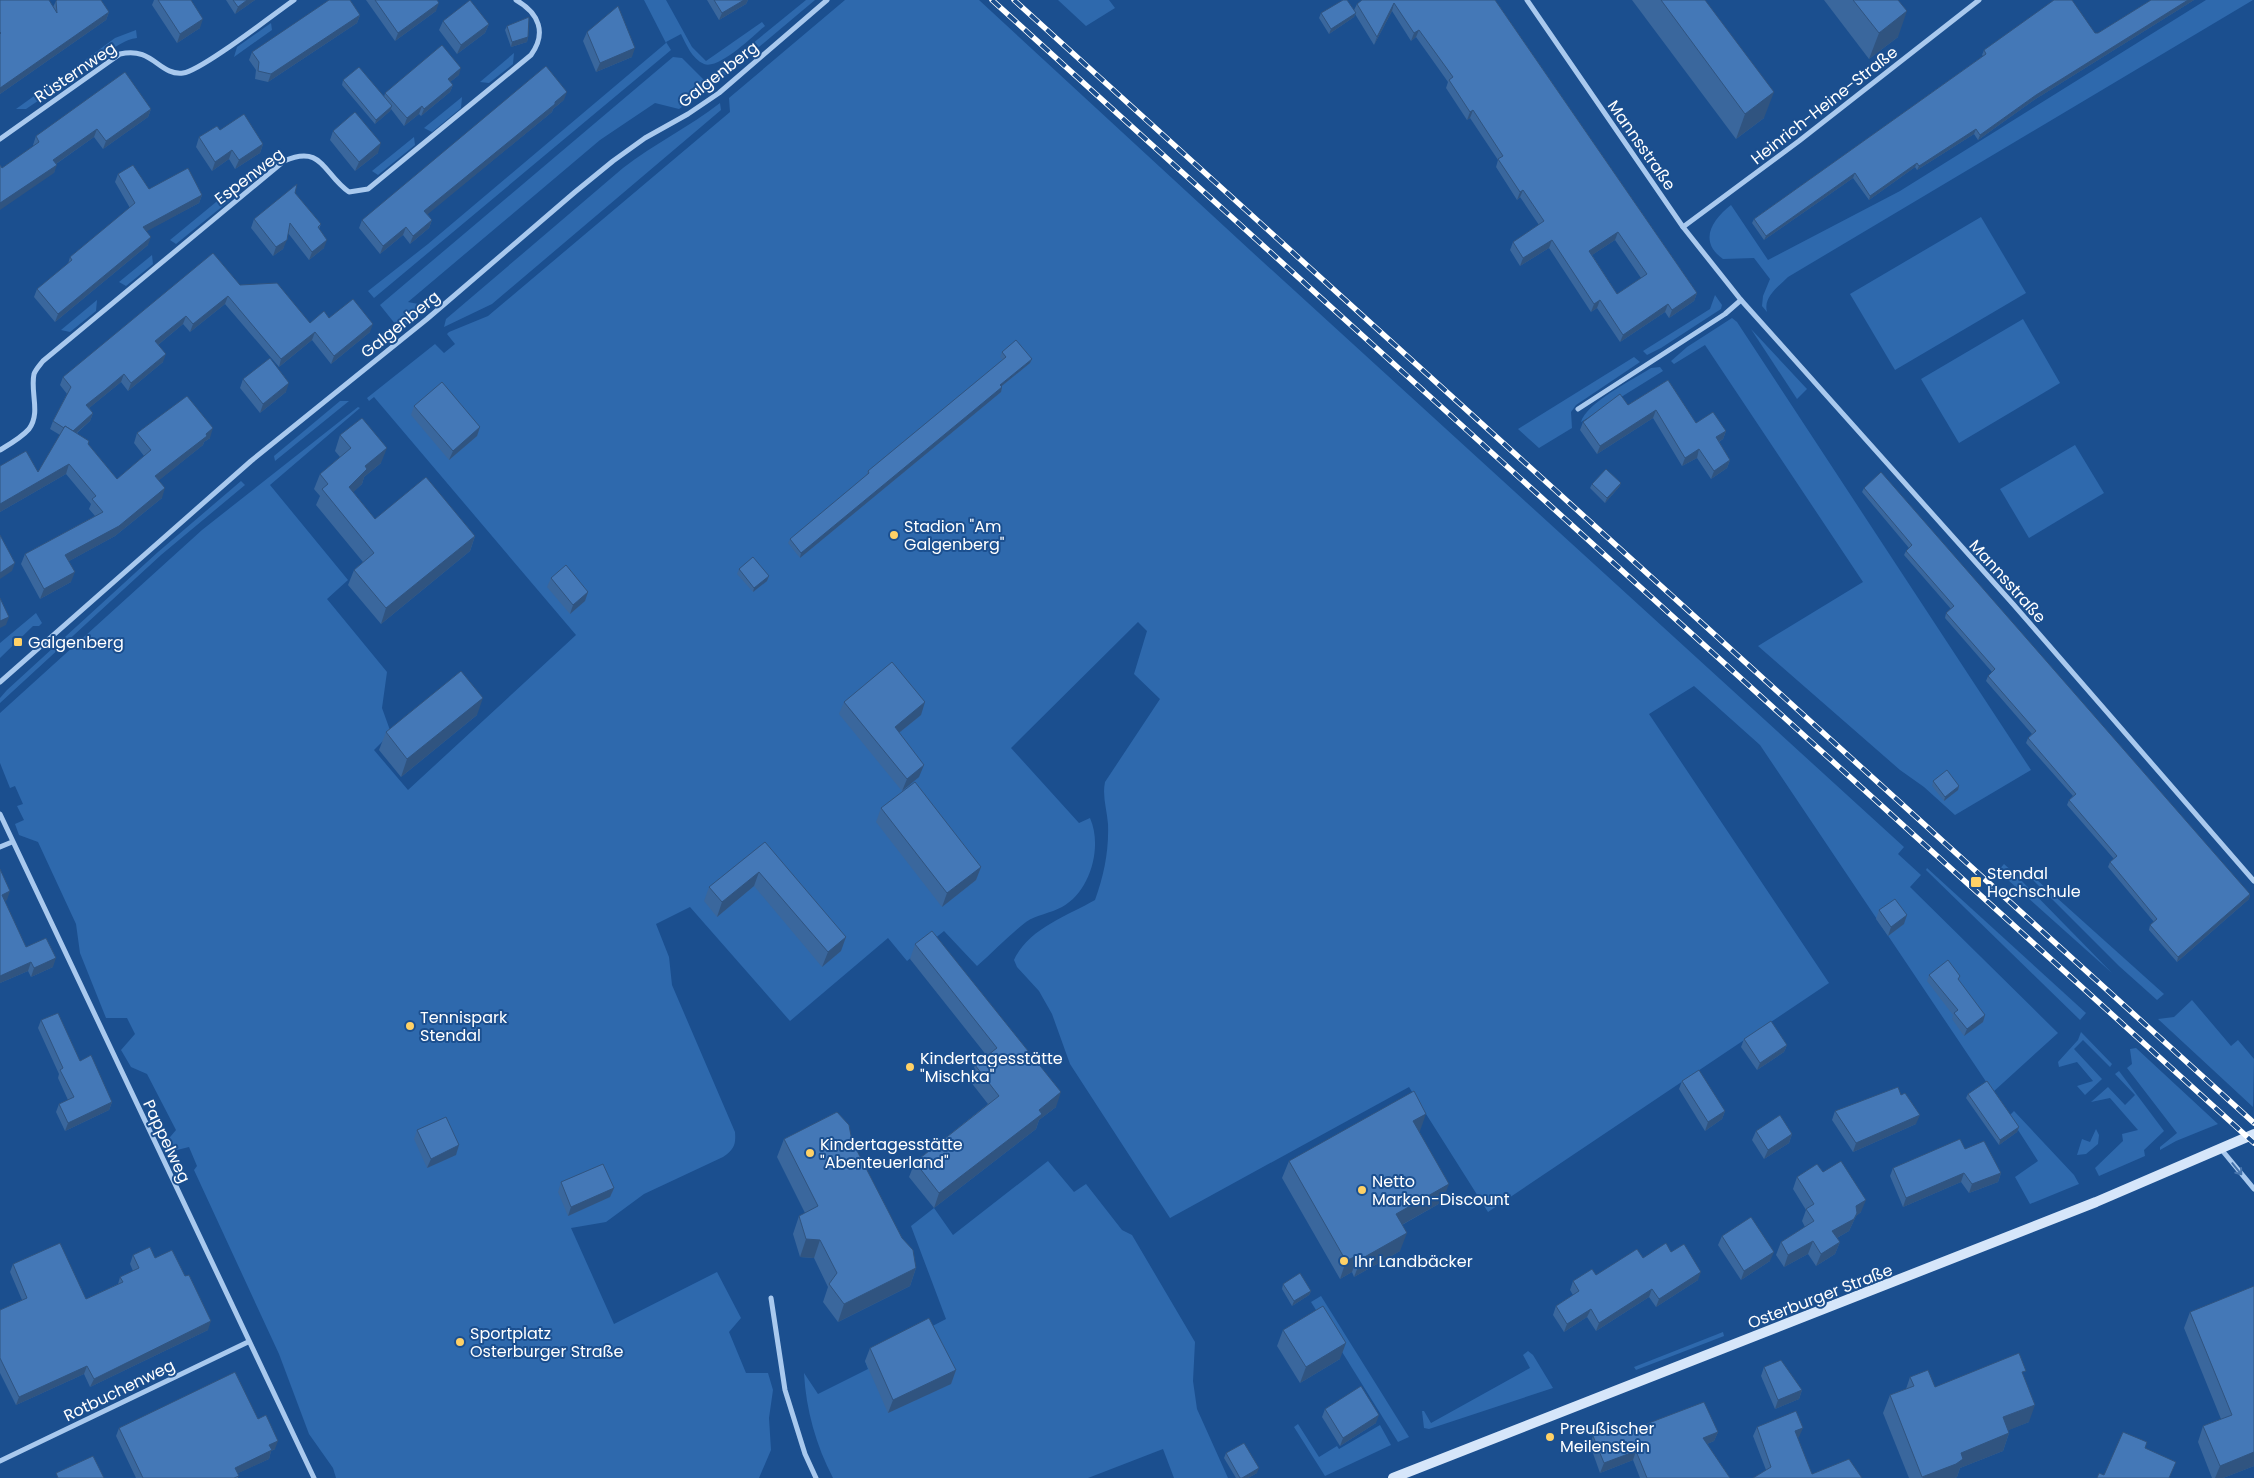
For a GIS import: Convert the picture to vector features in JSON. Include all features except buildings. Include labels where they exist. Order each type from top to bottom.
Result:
[{"type":"street","name":"Rüsternweg","points":[[0,139],[120,54],[131,51],[140,52],[166,70],[182,73],[201,65],[294,0]]},
{"type":"street","name":"Espenweg","points":[[0,450],[19,438],[30,427],[36,412],[32,388],[35,372],[43,361],[284,161],[304,155],[311,156],[321,163],[350,192],[368,189],[531,55],[538,46],[540,37],[539,27],[532,12],[516,0]]},
{"type":"street","name":"Galgenberg","points":[[0,682],[251,461],[427,320],[613,160],[719,93],[827,0]]},
{"type":"street","name":"Mannsstraße","points":[[1527,0],[1683,227],[1740,300],[2013,604],[2254,881]]},
{"type":"street","name":"Heinrich-Heine-Straße","points":[[1683,227],[1799,141],[1979,0]]},
{"type":"street","points":[[1578,409],[1725,314],[1740,300]]},
{"type":"street","name":"Pappelweg","points":[[0,814],[248,1342],[314,1478]]},
{"type":"street","points":[[0,848],[12,842]]},
{"type":"street","name":"Osterburger Straße","points":[[1393,1478],[2123,1191],[2254,1134]]},
{"type":"street","points":[[2221,1149],[2254,1190]]},
{"type":"street","points":[[771,1298],[785,1390],[805,1454],[816,1478]]},
{"type":"street","name":"Rotbuchenweg","points":[[0,1461],[248,1342]]},
{"type":"shaded area","points":[[644,0],[666,0],[692,47],[706,61],[762,22],[765,26],[736,51],[710,65],[696,59],[681,34],[666,42],[671,50],[374,298],[368,291],[428,244],[666,43]]},
{"type":"shaded area","points":[[806,0],[815,0],[716,83],[714,81],[715,74]]},
{"type":"shaded area","points":[[845,0],[979,0],[1904,847],[1898,854],[1921,875],[1910,887],[2058,1033],[1993,1092],[1760,745],[1694,686],[1649,714],[1829,983],[1488,1212],[1409,1087],[1170,1218],[1070,1064],[1052,1014],[1039,991],[1017,967],[1014,960],[1020,949],[1038,932],[1049,924],[1095,900],[1101,881],[1108,844],[1105,782],[1160,699],[1134,674],[1147,631],[1138,622],[1011,748],[1079,823],[1090,818],[1095,842],[1094,855],[1087,880],[1072,900],[1058,909],[1026,922],[977,966],[944,931],[907,961],[888,938],[790,1021],[690,907],[656,924],[669,957],[672,985],[735,1132],[735,1144],[730,1152],[723,1157],[644,1194],[606,1222],[571,1228],[614,1324],[717,1272],[741,1318],[729,1332],[746,1373],[768,1373],[773,1390],[769,1418],[771,1450],[759,1478],[336,1478],[333,1468],[309,1434],[279,1354],[194,1170],[197,1166],[189,1147],[173,1151],[169,1150],[165,1143],[176,1130],[147,1074],[131,1067],[121,1050],[135,1034],[127,1018],[106,1018],[80,953],[76,924],[38,842],[19,835],[15,824],[24,820],[17,806],[23,804],[15,786],[10,788],[0,763],[0,713],[202,530],[358,407],[360,408],[270,485],[348,580],[327,599],[387,672],[382,708],[391,733],[374,750],[408,790],[576,635],[374,397],[369,401],[367,398],[435,344],[444,353],[455,344],[447,334],[449,332],[488,316],[730,112],[729,98]]},
{"type":"shaded area","points":[[1058,0],[1109,0],[1115,8],[1086,26]]},
{"type":"shaded area","points":[[2206,0],[2253,0],[1788,277],[1769,297],[1766,307],[1767,312],[1762,306],[1763,296],[1770,279],[1754,258],[1723,259],[1715,252],[1711,245],[1710,231],[1718,217],[1731,205],[1768,260],[1900,191]]},
{"type":"shaded area","points":[[271,23],[272,30],[234,57],[237,47]]},
{"type":"shaded area","points":[[136,30],[137,38],[121,44],[93,62],[77,66],[115,38]]},
{"type":"shaded area","points":[[514,53],[513,64],[489,83],[480,82]]},
{"type":"shaded area","points":[[673,57],[682,58],[711,87],[679,109],[655,103],[600,140],[408,302],[429,306],[400,330],[380,305]]},
{"type":"shaded area","points":[[59,78],[57,88],[26,109],[16,109]]},
{"type":"shaded area","points":[[462,97],[461,108],[432,132],[424,128]]},
{"type":"shaded area","points":[[720,103],[721,110],[492,304],[444,327],[446,319],[623,168]]},
{"type":"shaded area","points":[[414,137],[415,145],[378,175],[372,171]]},
{"type":"shaded area","points":[[275,155],[272,165],[244,187],[236,186]]},
{"type":"shaded area","points":[[227,193],[229,201],[176,244],[170,240]]},
{"type":"shaded area","points":[[1981,217],[2026,293],[1895,370],[1850,294]]},
{"type":"shaded area","points":[[152,255],[153,264],[126,286],[119,282]]},
{"type":"shaded area","points":[[1715,295],[1722,305],[1721,309],[1661,348],[1647,355],[1643,351],[1710,309]]},
{"type":"shaded area","points":[[97,300],[96,311],[70,332],[61,330]]},
{"type":"shaded area","points":[[1732,318],[1737,322],[2031,770],[1955,815],[1924,787],[1900,770],[1758,646],[1863,582],[1705,345],[1674,364],[1671,361],[1687,347]]},
{"type":"shaded area","points":[[2023,319],[2060,383],[1959,443],[1921,379]]},
{"type":"shaded area","points":[[1751,329],[1807,389],[1797,399]]},
{"type":"shaded area","points":[[1634,357],[1640,362],[1576,405],[1571,412],[1572,428],[1539,448],[1518,429]]},
{"type":"shaded area","points":[[1660,367],[1663,371],[1581,422],[1592,407],[1611,392],[1651,368]]},
{"type":"shaded area","points":[[340,401],[349,401],[275,461],[274,456]]},
{"type":"shaded area","points":[[2075,445],[2104,493],[2029,538],[2000,489]]},
{"type":"shaded area","points":[[241,481],[245,485],[161,555],[0,703],[0,698],[7,690],[158,552]]},
{"type":"shaded area","points":[[36,613],[42,623],[39,626],[33,626],[0,658],[0,643]]},
{"type":"shaded area","points":[[2004,864],[2015,874],[2112,973],[1998,871]]},
{"type":"shaded area","points":[[1927,868],[2086,1013],[2080,1020],[1926,870]]},
{"type":"shaded area","points":[[2027,871],[2164,994],[2157,1000],[2119,966],[2026,873]]},
{"type":"shaded area","points":[[2192,1000],[2231,1046],[2238,1040],[2254,1059],[2253,1107],[2158,1019],[2174,1017]]},
{"type":"shaded area","points":[[2081,1032],[2112,1064],[2110,1067],[2083,1040],[2074,1049],[2102,1079],[2085,1095],[2077,1086],[2093,1081],[2077,1062],[2059,1067],[2058,1062],[2078,1040]]},
{"type":"shaded area","points":[[2136,1048],[2218,1124],[2176,1141],[2160,1150],[2160,1147],[2177,1133],[2127,1068],[2132,1064],[2130,1049]]},
{"type":"shaded area","points":[[2119,1071],[2164,1131],[2144,1150],[2145,1156],[2099,1176],[2095,1168],[2123,1141],[2122,1134],[2138,1130],[2110,1098],[2091,1102],[2108,1087],[2125,1105],[2135,1095],[2115,1074]]},
{"type":"shaded area","points":[[2014,1111],[2074,1175],[2079,1184],[2030,1204],[2015,1177],[2038,1161],[2009,1116]]},
{"type":"shaded area","points":[[2096,1129],[2099,1135],[2098,1144],[2086,1154],[2077,1155],[2082,1139],[2090,1142]]},
{"type":"shaded area","points":[[1048,1161],[1074,1192],[1086,1184],[1122,1230],[1132,1235],[1195,1342],[1193,1381],[1197,1409],[1228,1478],[1174,1478],[1163,1449],[1088,1478],[833,1478],[813,1427],[804,1373],[818,1394],[868,1369],[865,1361],[946,1319],[911,1226],[934,1208],[953,1235]]},
{"type":"shaded area","points":[[1321,1296],[1409,1437],[1398,1442],[1311,1302]]},
{"type":"shaded area","points":[[1723,1332],[1724,1336],[1636,1370],[1634,1367]]},
{"type":"shaded area","points":[[1528,1351],[1533,1355],[1553,1388],[1429,1429],[1424,1428],[1422,1411],[1424,1411],[1431,1423],[1530,1368],[1523,1355]]},
{"type":"shaded area","points":[[1298,1424],[1319,1457],[1337,1446],[1339,1449],[1380,1425],[1391,1445],[1325,1476],[1294,1427]]},
{"type":"railway","points":[[992,0],[2254,1143]]},
{"type":"railway","points":[[1014,0],[2254,1123]]},
{"type":"place","name":"Stadion \"Am Galgenberg\"","points":[[894,535]]},
{"type":"place","name":"Galgenberg","points":[[18,642]]},
{"type":"place","name":"Stendal Hochschule","points":[[1976,882]]},
{"type":"place","name":"Tennispark Stendal","points":[[410,1026]]},
{"type":"place","name":"Kindertagesstätte \"Mischka\"","points":[[910,1067]]},
{"type":"place","name":"Kindertagesstätte \"Abenteuerland\"","points":[[810,1153]]},
{"type":"place","name":"Netto Marken-Discount","points":[[1362,1190]]},
{"type":"place","name":"Ihr Landbäcker","points":[[1344,1261]]},
{"type":"place","name":"Sportplatz Osterburger Straße","points":[[460,1342]]},
{"type":"place","name":"Preußischer Meilenstein","points":[[1550,1437]]}]
